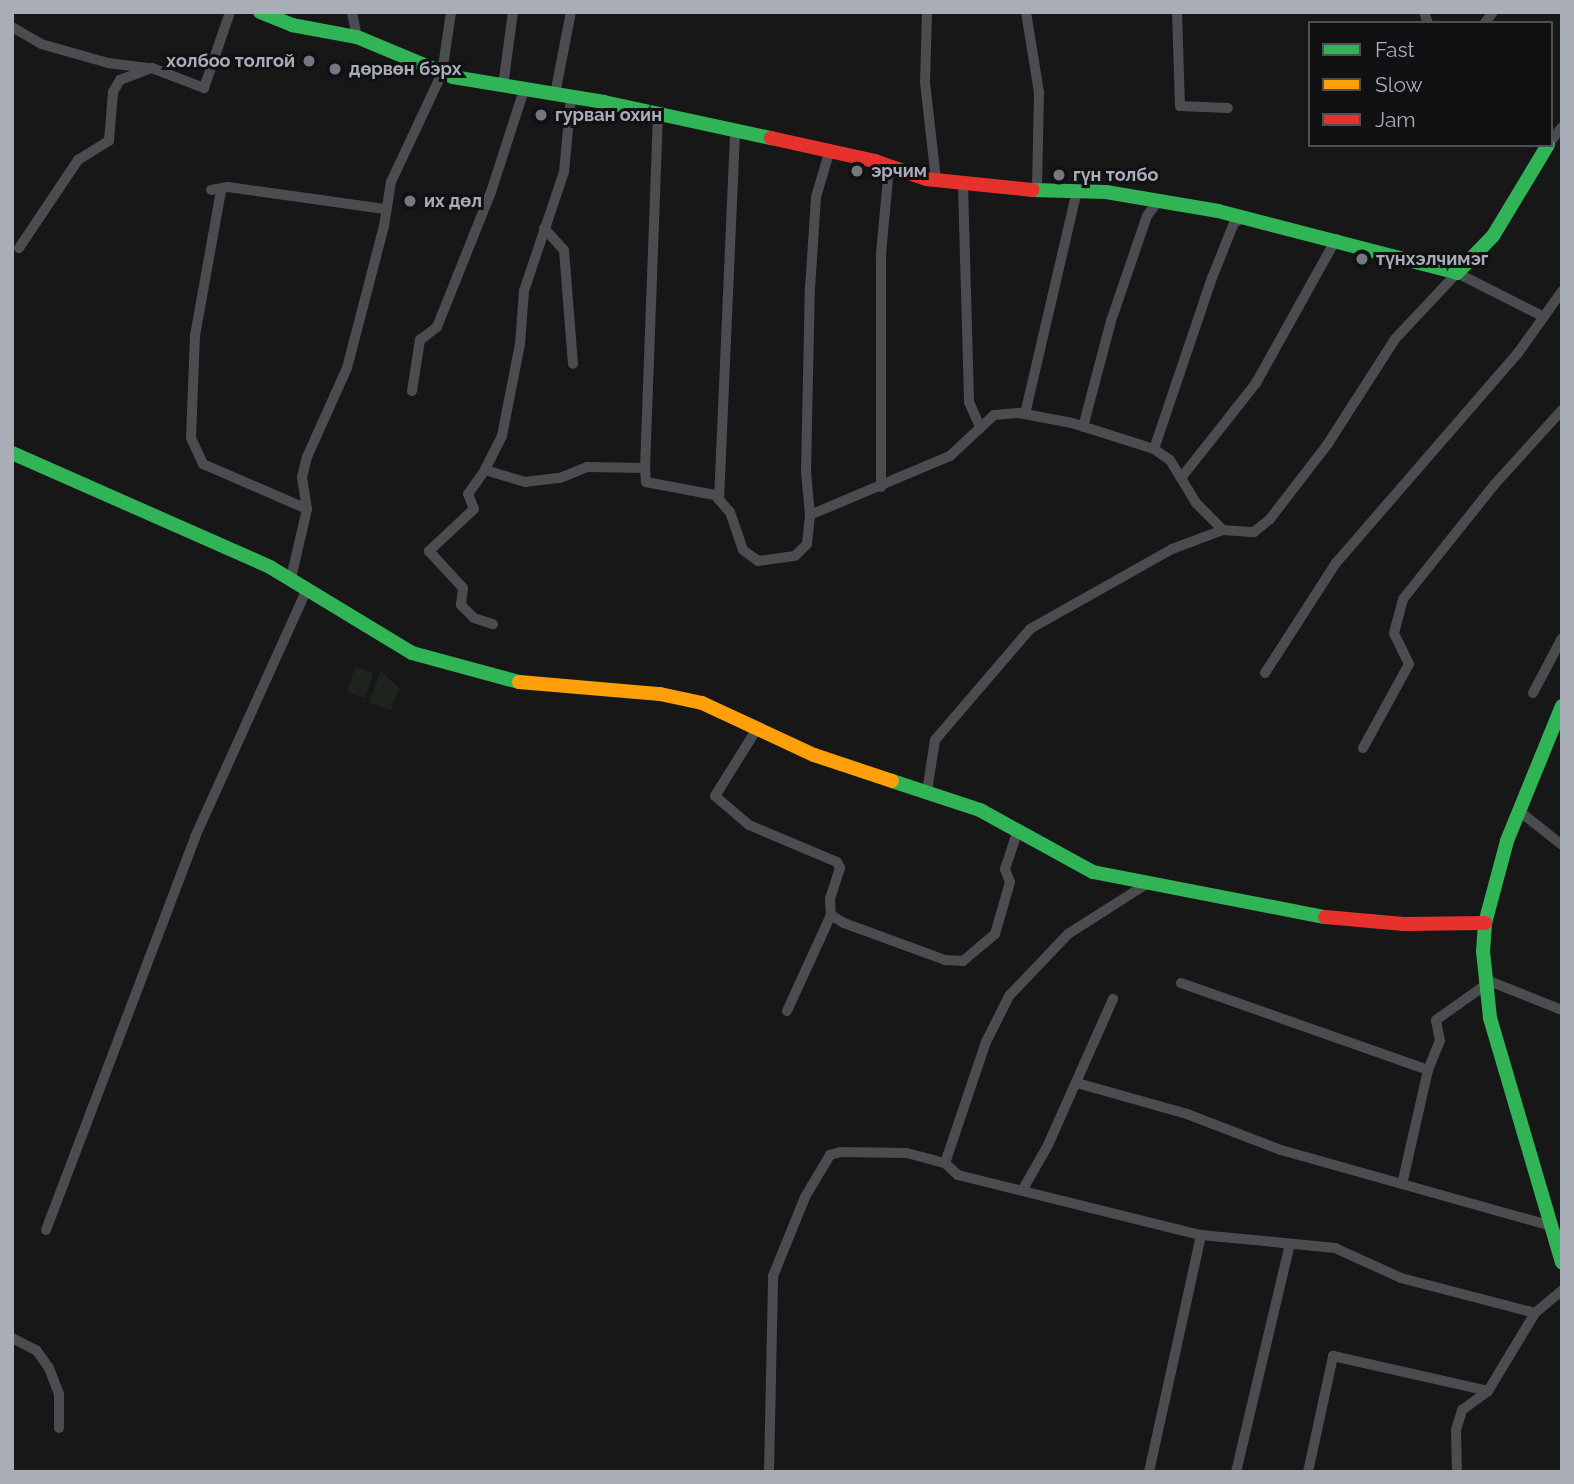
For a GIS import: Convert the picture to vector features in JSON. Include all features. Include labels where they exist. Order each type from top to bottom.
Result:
[{"type":"street","points":[[12,27],[41,44],[108,63],[152,68],[204,88],[230,12]]},
{"type":"street","points":[[260,12],[357,37],[442,73],[571,97],[829,152],[936,180],[963,185],[1077,191],[1158,201],[1244,217],[1336,239],[1457,273],[1542,316]]},
{"type":"street","points":[[352,12],[357,37]]},
{"type":"street","points":[[291,578],[307,509],[302,477],[307,457],[347,368],[384,226],[384,209],[391,182],[442,73],[451,12]]},
{"type":"street","points":[[503,86],[513,12]]},
{"type":"street","points":[[555,94],[572,12]]},
{"type":"street","points":[[927,12],[925,82],[936,180]]},
{"type":"street","points":[[1026,12],[1039,92],[1037,190]]},
{"type":"street","points":[[1177,12],[1180,106],[1228,107]]},
{"type":"street","points":[[19,248],[78,160],[109,141],[113,92],[120,80],[152,68]]},
{"type":"street","points":[[412,391],[420,340],[437,327],[491,192],[524,90]]},
{"type":"street","points":[[492,624],[474,618],[461,605],[463,588],[429,551],[474,509],[468,494],[485,470],[502,436],[520,344],[524,291],[564,172],[571,97]]},
{"type":"street","points":[[658,115],[646,482],[715,495],[730,512],[743,550],[758,561],[795,556],[807,544],[810,515],[806,472],[810,288],[816,197],[829,152]]},
{"type":"street","points":[[719,500],[735,134]]},
{"type":"street","points":[[927,791],[935,740],[1030,629],[1143,563],[1223,530],[1254,532],[1276,512],[1327,445],[1389,348],[1493,236],[1548,147]]},
{"type":"street","points":[[881,487],[881,254],[889,167]]},
{"type":"street","points":[[963,185],[969,402],[980,428]]},
{"type":"street","points":[[307,509],[203,464],[191,438],[195,335],[216,190],[228,187],[384,209]]},
{"type":"street","points":[[1026,414],[1077,191]]},
{"type":"street","points":[[1083,427],[1111,321],[1147,216],[1158,201]]},
{"type":"street","points":[[1154,449],[1212,278],[1234,223],[1244,217]]},
{"type":"street","points":[[544,228],[564,250],[573,363]]},
{"type":"street","points":[[1181,478],[1256,383],[1336,239]]},
{"type":"street","points":[[1265,673],[1336,562],[1518,353],[1562,291]]},
{"type":"street","points":[[1363,748],[1409,664],[1394,633],[1403,599],[1494,485],[1562,410]]},
{"type":"street","points":[[810,515],[950,456],[994,415],[1026,414],[1083,427],[1154,449],[1170,460],[1196,503],[1223,530]]},
{"type":"street","points":[[12,453],[291,578],[389,642],[466,672],[682,698],[758,727],[814,755],[927,791],[1018,830],[1080,867],[1145,885],[1359,921],[1485,923]]},
{"type":"street","points":[[485,470],[526,482],[559,478],[587,467],[645,468]]},
{"type":"street","points":[[46,1230],[195,837],[307,587]]},
{"type":"street","points":[[1533,693],[1562,638]]},
{"type":"street","points":[[1562,706],[1519,811],[1485,923],[1484,983],[1562,1263]]},
{"type":"street","points":[[758,727],[715,796],[770,836],[837,862],[840,869],[830,898],[831,915],[787,1011]]},
{"type":"street","points":[[1519,811],[1562,845]]},
{"type":"street","points":[[831,915],[945,960],[963,961],[995,934],[1010,882],[1005,869],[1018,830]]},
{"type":"street","points":[[945,1163],[986,1042],[1009,996],[1068,934],[1145,885]]},
{"type":"street","points":[[1181,983],[1428,1070]]},
{"type":"street","points":[[1484,983],[1562,1010]]},
{"type":"street","points":[[1402,1184],[1428,1070],[1440,1041],[1436,1020],[1484,983]]},
{"type":"street","points":[[1022,1191],[1077,1083],[1113,999]]},
{"type":"street","points":[[1077,1083],[1188,1114],[1281,1150],[1551,1226]]},
{"type":"street","points":[[769,1472],[773,1276],[805,1197],[830,1155],[841,1152],[907,1153],[945,1163],[958,1175],[1201,1235],[1335,1248],[1401,1278],[1535,1313]]},
{"type":"street","points":[[1149,1472],[1201,1235]]},
{"type":"street","points":[[1236,1472],[1290,1244]]},
{"type":"street","points":[[1457,1472],[1456,1430],[1462,1410],[1488,1391],[1535,1313],[1562,1290]]},
{"type":"street","points":[[12,1338],[37,1351],[49,1368],[59,1394],[60,1428]]},
{"type":"street","points":[[1308,1472],[1333,1356],[1488,1391]]},
{"type":"shaded area","points":[[355,667],[373,673],[365,698],[347,692]]},
{"type":"shaded area","points":[[381,671],[399,688],[391,710],[369,702]]},
{"type":"traffic: fast","points":[[260,12],[292,25],[357,37],[453,77],[604,102],[771,138]]},
{"type":"traffic: fast","points":[[1032,190],[1106,192],[1218,211],[1457,273],[1493,236],[1547,147]]},
{"type":"traffic: fast","points":[[12,453],[270,567],[412,653],[519,682]]},
{"type":"traffic: fast","points":[[1562,706],[1507,841],[1485,923],[1483,951],[1490,1018],[1562,1263]]},
{"type":"traffic: fast","points":[[892,781],[980,810],[1093,872],[1325,917]]},
{"type":"traffic: slow","points":[[519,682],[660,694],[702,703],[814,755],[892,781]]},
{"type":"traffic: jam","points":[[771,138],[875,161],[926,179],[1032,190]]},
{"type":"traffic: jam","points":[[1325,917],[1404,924],[1485,923]]},
{"type":"place","name":"холбоо толгой","points":[[309,61]]},
{"type":"place","name":"дөрвөн бэрх","points":[[335,69]]},
{"type":"place","name":"гурван охин","points":[[541,115]]},
{"type":"place","name":"эрчим","points":[[857,171]]},
{"type":"place","name":"гүн толбо","points":[[1059,175]]},
{"type":"place","name":"их дөл","points":[[410,201]]},
{"type":"place","name":"түнхэлчимэг","points":[[1362,259]]}]
